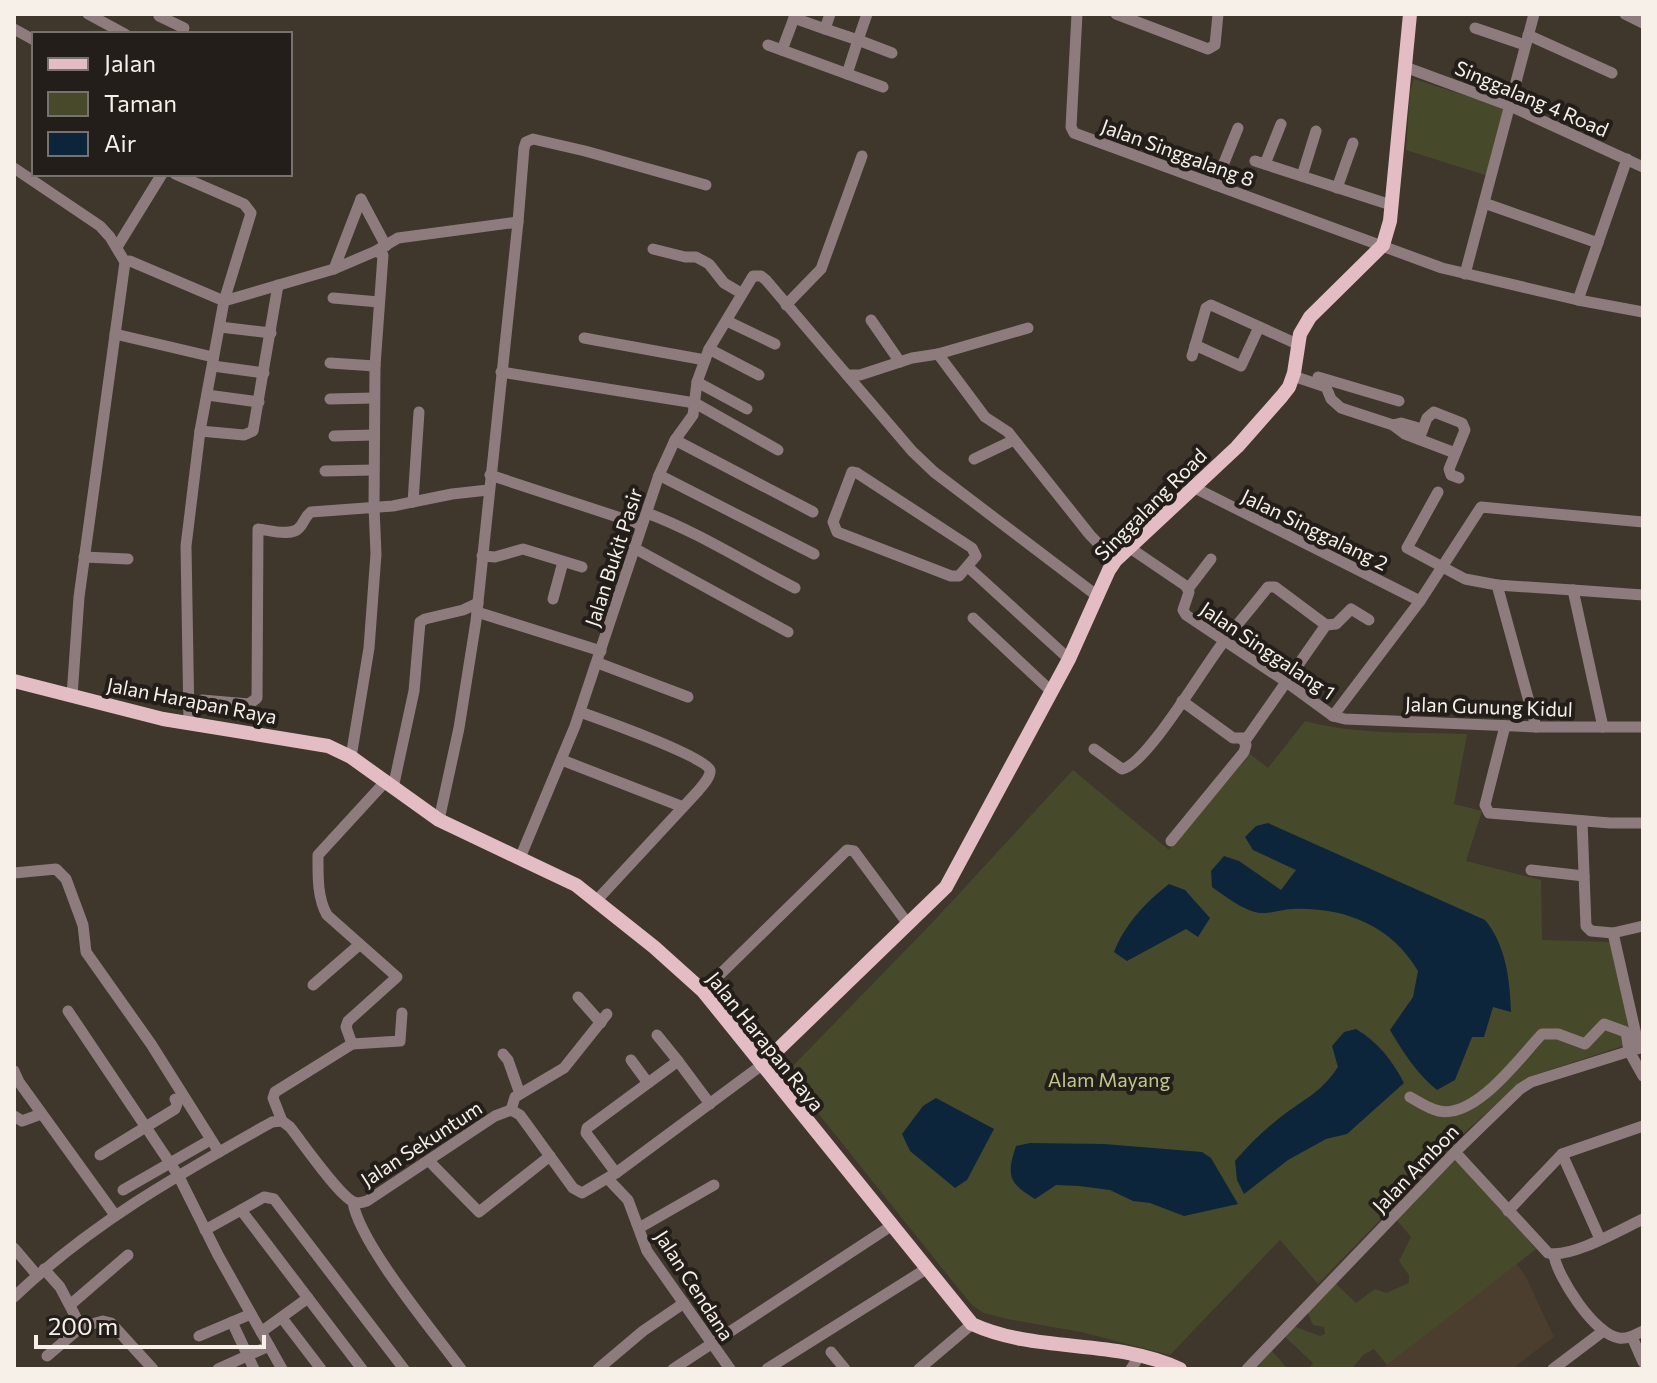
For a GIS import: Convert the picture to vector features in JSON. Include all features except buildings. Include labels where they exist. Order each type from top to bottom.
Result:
[{"type":"main road","points":[[1383,245],[1391,205],[1410,14]]},
{"type":"main road","name":"Singgalang Road","points":[[762,1065],[950,881],[1052,692],[1115,561],[1195,488],[1282,396],[1293,374],[1297,344],[1310,317],[1383,245]]},
{"type":"main road","name":"Jalan Harapan Raya","points":[[14,681],[163,719],[312,742],[351,757],[439,820],[576,885],[703,991],[972,1324]]},
{"type":"main road","points":[[972,1324],[1009,1336],[1140,1355],[1180,1369]]},
{"type":"street","points":[[88,14],[121,32]]},
{"type":"street","points":[[825,29],[830,14]]},
{"type":"street","points":[[847,74],[867,14]]},
{"type":"street","name":"Jalan Singgalang 8","points":[[1077,14],[1071,127],[1074,133],[1465,274],[1643,312]]},
{"type":"street","points":[[1116,14],[1208,49],[1215,45],[1218,14]]},
{"type":"street","points":[[1465,274],[1534,14]]},
{"type":"street","points":[[1625,14],[1643,23]]},
{"type":"street","points":[[159,16],[186,32]]},
{"type":"street","points":[[782,50],[795,16],[892,53]]},
{"type":"street","points":[[1475,28],[1527,40],[1612,73]]},
{"type":"street","points":[[14,29],[32,39]]},
{"type":"street","points":[[768,45],[883,87]]},
{"type":"street","name":"Singgalang 4 Road","points":[[1405,67],[1508,105],[1643,167]]},
{"type":"street","points":[[1281,124],[1260,163],[1391,205]]},
{"type":"street","points":[[1215,185],[1238,128]]},
{"type":"street","points":[[1302,176],[1316,131]]},
{"type":"street","points":[[439,820],[459,728],[477,608],[526,142],[533,139],[585,151],[706,185]]},
{"type":"street","points":[[1337,188],[1353,143]]},
{"type":"street","points":[[862,156],[821,269],[786,305],[912,451],[934,472],[954,484],[1096,595]]},
{"type":"street","points":[[1578,300],[1627,159]]},
{"type":"street","points":[[15,172],[100,226],[125,262],[84,557],[72,696]]},
{"type":"street","points":[[117,247],[161,176]]},
{"type":"street","points":[[180,176],[244,204],[251,213],[224,301],[200,431],[186,546],[189,722]]},
{"type":"street","points":[[334,269],[361,199],[382,251],[374,398],[376,554],[369,648],[351,757]]},
{"type":"street","points":[[1484,203],[1598,243]]},
{"type":"street","points":[[125,262],[130,261],[224,301],[334,269],[382,251],[398,238],[518,222]]},
{"type":"street","points":[[653,249],[696,257],[709,264],[724,283],[741,293]]},
{"type":"street","name":"Jalan Bukit Pasir","points":[[520,858],[580,712],[659,475],[675,440],[693,415],[697,382],[707,354],[753,276],[766,280],[786,305]]},
{"type":"street","points":[[200,431],[250,434],[259,402],[278,285]]},
{"type":"street","points":[[333,298],[379,302]]},
{"type":"street","points":[[1259,327],[1241,366],[1194,350],[1209,305],[1259,327],[1297,344]]},
{"type":"street","points":[[871,320],[900,362]]},
{"type":"street","points":[[727,321],[775,344]]},
{"type":"street","points":[[220,327],[271,333]]},
{"type":"street","points":[[847,375],[860,375],[1028,328]]},
{"type":"street","points":[[115,334],[264,373]]},
{"type":"street","points":[[584,338],[707,354],[759,375]]},
{"type":"street","points":[[938,354],[985,417],[1008,432],[1090,535],[1115,561]]},
{"type":"street","points":[[330,363],[375,366]]},
{"type":"street","points":[[501,372],[695,403],[778,450]]},
{"type":"street","points":[[1293,374],[1399,401]]},
{"type":"street","points":[[1293,374],[1326,387],[1331,399],[1341,408],[1393,425],[1401,423],[1455,453]]},
{"type":"street","points":[[697,382],[747,409]]},
{"type":"street","points":[[207,395],[259,402]]},
{"type":"street","points":[[330,399],[374,398]]},
{"type":"street","points":[[413,502],[419,412]]},
{"type":"street","points":[[1421,434],[1427,418],[1434,412],[1462,423],[1465,430],[1449,472],[1459,478]]},
{"type":"street","points":[[334,436],[374,435]]},
{"type":"street","points":[[675,440],[813,512]]},
{"type":"street","points":[[974,459],[1014,440]]},
{"type":"street","points":[[325,471],[374,470]]},
{"type":"street","points":[[852,472],[972,548],[976,554],[968,567],[959,576],[951,576],[834,529],[833,522],[852,472]]},
{"type":"street","points":[[490,475],[642,525]]},
{"type":"street","points":[[659,475],[814,554]]},
{"type":"street","name":"Jalan Singgalang 2","points":[[1195,488],[1420,601]]},
{"type":"street","points":[[202,700],[249,704],[257,698],[258,529],[291,533],[311,512],[374,507],[488,490]]},
{"type":"street","points":[[1438,492],[1407,548],[1442,568],[1465,579],[1497,585],[1643,595]]},
{"type":"street","points":[[1333,716],[1420,601],[1482,506],[1643,522]]},
{"type":"street","points":[[647,513],[685,527],[795,588]]},
{"type":"street","points":[[634,548],[788,632]]},
{"type":"street","name":"Jalan Singgalang 1","points":[[1130,548],[1188,589],[1184,613],[1333,716]]},
{"type":"street","points":[[482,556],[495,557],[523,549],[582,567]]},
{"type":"street","points":[[84,557],[128,559]]},
{"type":"street","points":[[1188,589],[1211,559]]},
{"type":"street","points":[[553,599],[563,562]]},
{"type":"street","points":[[968,567],[1069,659]]},
{"type":"street","points":[[1497,585],[1536,727]]},
{"type":"street","points":[[1094,749],[1122,769],[1127,769],[1153,742],[1223,641],[1268,587],[1272,586],[1326,625],[1336,624],[1351,609],[1369,620]]},
{"type":"street","points":[[1573,590],[1603,727]]},
{"type":"street","points":[[352,1044],[346,1023],[397,977],[359,945],[322,907],[318,855],[389,785],[414,691],[420,622],[477,608],[688,697]]},
{"type":"street","points":[[973,618],[1052,692]]},
{"type":"street","points":[[1243,740],[1326,625]]},
{"type":"street","points":[[1171,841],[1244,752],[1246,745],[1243,740],[1233,738],[1182,701]]},
{"type":"street","points":[[580,712],[709,765],[711,774],[597,900]]},
{"type":"street","name":"Jalan Gunung Kidul","points":[[1333,716],[1505,726],[1643,727]]},
{"type":"street","points":[[1505,726],[1485,805],[1489,813],[1643,823]]},
{"type":"street","points":[[562,760],[683,807]]},
{"type":"street","points":[[1582,821],[1586,926],[1591,931],[1613,933],[1643,926]]},
{"type":"street","points":[[703,991],[847,850],[854,851],[908,924]]},
{"type":"street","points":[[14,873],[56,869],[66,879],[83,925],[86,952],[151,1044],[219,1152]]},
{"type":"street","points":[[1531,870],[1584,876]]},
{"type":"street","points":[[1613,933],[1643,1076]]},
{"type":"street","points":[[313,985],[359,945]]},
{"type":"street","points":[[511,1110],[512,1101],[520,1094],[564,1068],[604,1019],[578,997]]},
{"type":"street","points":[[68,1011],[178,1175],[282,1369]]},
{"type":"street","points":[[14,1297],[115,1215],[272,1122],[282,1121],[273,1098],[275,1092],[352,1044],[400,1041],[402,1013]]},
{"type":"street","points":[[1410,1097],[1442,1112],[1455,1111],[1493,1088],[1545,1032],[1585,1044],[1601,1026],[1607,1024],[1626,1032],[1637,1048]]},
{"type":"street","points":[[657,1035],[710,1104]]},
{"type":"street","name":"Jalan Ambon","points":[[1247,1369],[1501,1105],[1526,1084],[1637,1048]]},
{"type":"street","points":[[503,1054],[520,1094]]},
{"type":"street","points":[[631,1060],[648,1083],[678,1061]]},
{"type":"street","name":"Jalan Sekuntum","points":[[282,1121],[353,1202],[367,1201],[495,1116],[511,1110],[520,1115],[579,1192],[585,1192],[612,1176],[762,1065]]},
{"type":"street","points":[[16,1079],[115,1215]]},
{"type":"street","name":"Jalan Cendana","points":[[648,1083],[586,1130],[628,1200],[647,1251],[730,1369]]},
{"type":"street","points":[[100,1155],[175,1109],[175,1099]]},
{"type":"street","points":[[14,1116],[22,1121],[41,1114]]},
{"type":"street","points":[[1508,1211],[1562,1154],[1643,1126]]},
{"type":"street","points":[[123,1190],[205,1143]]},
{"type":"street","points":[[1455,1152],[1548,1253],[1554,1255],[1574,1250],[1643,1219]]},
{"type":"street","points":[[1562,1154],[1600,1239]]},
{"type":"street","points":[[429,1161],[479,1212],[550,1156]]},
{"type":"street","points":[[639,1228],[714,1185]]},
{"type":"street","points":[[205,1230],[264,1197],[274,1199],[404,1369]]},
{"type":"street","points":[[353,1202],[354,1212],[383,1262],[461,1369]]},
{"type":"street","points":[[241,1210],[362,1369]]},
{"type":"street","points":[[673,1369],[891,1226]]},
{"type":"street","points":[[14,1248],[41,1272],[70,1305],[81,1327]]},
{"type":"street","points":[[70,1305],[128,1255]]},
{"type":"street","points":[[1554,1255],[1558,1270],[1602,1332],[1621,1338],[1637,1334],[1643,1362]]},
{"type":"street","points":[[767,1369],[926,1269]]},
{"type":"street","points":[[261,1332],[308,1298]]},
{"type":"street","points":[[598,1369],[643,1331],[684,1303]]},
{"type":"street","points":[[199,1336],[251,1314]]},
{"type":"street","points":[[282,1318],[321,1369]]},
{"type":"street","points":[[47,1356],[81,1327],[103,1321],[111,1323],[153,1369]]},
{"type":"street","points":[[232,1322],[254,1369]]},
{"type":"street","points":[[919,1369],[972,1324]]},
{"type":"street","points":[[1553,1369],[1602,1332]]},
{"type":"street","points":[[218,1369],[269,1346]]},
{"type":"street","points":[[831,1352],[845,1369]]},
{"type":"street","points":[[1131,1369],[1140,1355]]},
{"type":"shaded area","points":[[1516,1263],[1525,1275],[1554,1337],[1512,1369],[1382,1369]]},
{"type":"green space","points":[[1414,79],[1504,108],[1488,176],[1406,150],[1410,91]]},
{"type":"green space","name":"Alam Mayang","points":[[1305,721],[1365,731],[1467,734],[1454,804],[1482,811],[1466,861],[1541,880],[1542,940],[1611,942],[1632,1043],[1528,1077],[1466,1131],[1318,1284],[1280,1240],[1170,1355],[1081,1332],[984,1313],[973,1306],[958,1288],[786,1073],[932,923],[1073,770],[1169,850],[1250,754],[1268,768]]},
{"type":"green space","points":[[1454,1159],[1486,1189],[1536,1249],[1387,1365],[1374,1349],[1363,1355],[1352,1369],[1309,1369],[1313,1363],[1283,1335],[1293,1326],[1320,1336],[1325,1334],[1324,1327],[1313,1325],[1307,1311],[1335,1283],[1356,1303],[1375,1289],[1386,1293],[1409,1283],[1409,1275],[1399,1261],[1411,1237],[1395,1218]]},
{"type":"green space","points":[[1271,1350],[1288,1369],[1252,1369]]},
{"type":"water","points":[[1268,823],[1485,920],[1502,952],[1508,975],[1511,1012],[1493,1007],[1484,1037],[1472,1037],[1455,1080],[1437,1090],[1417,1070],[1390,1030],[1413,997],[1418,971],[1394,942],[1364,922],[1330,911],[1292,909],[1265,913],[1248,910],[1212,887],[1211,871],[1224,856],[1239,861],[1281,890],[1296,870],[1253,850],[1245,837],[1256,826]]},
{"type":"water","points":[[1169,884],[1185,890],[1210,918],[1198,937],[1186,929],[1127,961],[1114,952],[1124,932],[1152,898]]},
{"type":"water","points":[[1356,1029],[1384,1052],[1404,1083],[1347,1134],[1326,1139],[1288,1160],[1244,1194],[1237,1180],[1235,1161],[1265,1130],[1326,1082],[1338,1067],[1332,1046],[1344,1032]]},
{"type":"water","points":[[936,1098],[994,1129],[967,1180],[955,1188],[910,1151],[902,1134],[923,1106]]},
{"type":"water","points":[[1030,1143],[1104,1144],[1202,1152],[1211,1158],[1238,1204],[1184,1216],[1150,1203],[1133,1201],[1110,1190],[1056,1185],[1035,1199],[1015,1183],[1011,1172],[1016,1146]]}]
